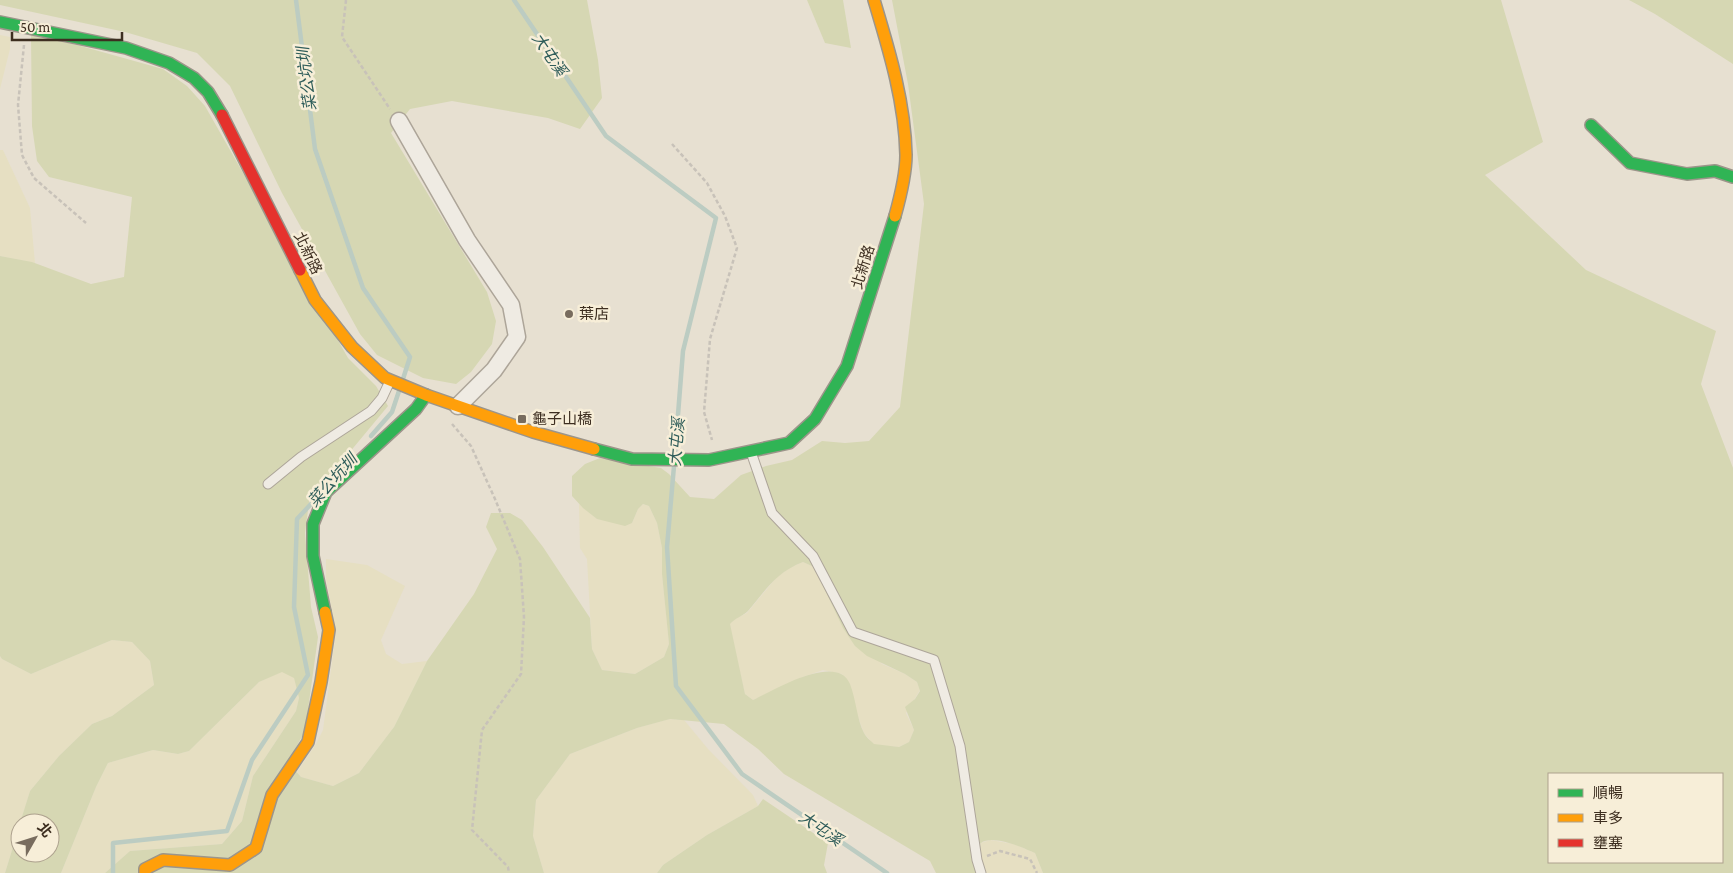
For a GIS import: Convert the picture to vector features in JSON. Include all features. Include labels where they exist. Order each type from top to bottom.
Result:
[{"type":"main road","name":"北新路","points":[[0,22],[126,48],[168,63],[194,78],[208,92],[229,128],[314,300],[352,347],[390,381],[421,393],[453,413],[534,432],[632,459],[709,460],[789,443],[815,419],[847,366],[899,203],[906,156],[890,54],[874,0]]},
{"type":"main road","points":[[1591,125],[1630,162],[1687,174],[1714,171],[1733,176]]},
{"type":"main road","points":[[145,873],[145,869],[163,860],[230,865],[256,848],[272,795],[308,742],[322,682],[328,630],[313,556],[314,524],[326,492],[416,409],[421,393]]},
{"type":"street","points":[[399,122],[467,240],[511,305],[517,337],[494,370],[453,413]]},
{"type":"lane","points":[[268,484],[301,457],[371,411],[382,398],[390,381]]},
{"type":"lane","points":[[751,451],[772,513],[813,556],[853,632],[934,660],[960,746],[977,860],[981,873]]},
{"type":"path","points":[[346,0],[342,37],[399,122]]},
{"type":"path","points":[[26,27],[18,105],[22,155],[34,178],[86,223]]},
{"type":"path","points":[[672,144],[707,183],[725,216],[737,248],[710,339],[704,412],[713,441]]},
{"type":"path","points":[[453,413],[496,499],[520,559],[524,617],[521,674],[482,730],[472,830],[508,867],[509,873]]},
{"type":"path","points":[[977,860],[1000,851],[1030,859],[1037,873]]},
{"type":"shaded area","points":[[0,35],[10,37],[10,49],[0,89]]},
{"type":"shaded area","points":[[0,150],[3,150],[30,208],[35,263],[0,256]]},
{"type":"shaded area","points":[[579,504],[597,519],[632,523],[638,509],[643,504],[649,506],[657,523],[662,548],[662,574],[669,644],[664,657],[635,674],[602,670],[592,649],[587,559],[580,548]]},
{"type":"shaded area","points":[[326,559],[367,565],[405,586],[381,640],[386,654],[402,664],[427,661],[394,727],[359,773],[333,786],[301,777],[297,772],[323,730],[336,632],[326,579]]},
{"type":"shaded area","points":[[803,562],[814,567],[828,595],[882,664],[905,674],[917,682],[920,690],[906,713],[914,730],[909,742],[899,747],[874,745],[864,733],[842,674],[823,670],[753,700],[745,694],[729,624],[747,613],[776,578],[789,568]]},
{"type":"shaded area","points":[[112,640],[132,642],[150,661],[154,685],[112,716],[92,724],[59,756],[30,791],[23,813],[10,813],[10,857],[5,873],[0,873],[0,656],[2,659],[31,674]]},
{"type":"shaded area","points":[[282,671],[294,677],[299,698],[296,711],[253,776],[242,821],[222,844],[130,851],[105,873],[61,873],[96,787],[108,763],[153,750],[178,754],[189,751],[259,682]]},
{"type":"shaded area","points":[[669,719],[684,720],[708,749],[753,795],[758,806],[707,835],[663,865],[657,873],[544,873],[533,836],[536,800],[570,754],[637,728]]},
{"type":"shaded area","points":[[990,840],[1014,844],[1035,853],[1043,873],[977,873],[971,857],[981,843]]},
{"type":"green space","points":[[0,0],[587,0],[598,60],[602,98],[580,129],[548,118],[452,101],[410,109],[391,133],[487,292],[496,321],[492,344],[471,372],[456,384],[423,378],[377,355],[360,334],[282,193],[230,86],[197,53],[125,32],[0,5]]},
{"type":"green space","points":[[807,0],[843,0],[851,48],[825,43]]},
{"type":"green space","points":[[892,0],[1501,0],[1543,142],[1485,175],[1586,270],[1716,331],[1701,384],[1733,468],[1733,873],[1043,873],[1035,853],[1008,843],[993,840],[981,843],[971,857],[977,873],[936,873],[930,861],[784,774],[758,749],[724,724],[670,719],[637,728],[570,754],[536,800],[533,836],[544,873],[105,873],[130,851],[222,844],[242,821],[253,776],[296,711],[299,698],[294,678],[282,672],[259,682],[189,751],[178,754],[153,750],[108,763],[96,787],[61,873],[5,873],[10,857],[10,863],[60,863],[60,813],[23,813],[30,791],[59,756],[92,724],[112,716],[154,685],[150,661],[132,642],[112,640],[31,674],[2,659],[0,656],[0,256],[32,262],[91,284],[124,277],[132,197],[49,177],[37,161],[32,126],[31,35],[77,45],[163,69],[187,86],[205,106],[348,358],[376,386],[388,406],[349,453],[310,495],[305,533],[311,607],[318,637],[305,731],[288,762],[301,777],[333,786],[359,773],[394,727],[427,661],[474,594],[497,549],[486,527],[491,513],[510,513],[522,520],[543,547],[590,618],[592,649],[602,670],[635,674],[664,657],[669,644],[662,574],[662,548],[657,523],[649,506],[643,504],[638,509],[632,523],[625,526],[597,519],[572,496],[572,476],[585,464],[600,458],[661,468],[690,497],[714,499],[741,475],[766,466],[792,460],[822,441],[845,443],[869,441],[900,407],[924,204],[908,84]],"holes":[[[803,562],[814,567],[843,628],[855,646],[867,656],[905,674],[917,682],[920,691],[915,699],[905,707],[914,730],[909,742],[899,747],[874,744],[866,736],[858,716],[850,684],[843,675],[832,672],[819,672],[789,682],[753,700],[745,694],[730,624],[748,611],[766,589],[785,571]]]},
{"type":"green space","points":[[1629,0],[1733,0],[1733,64],[1655,14]]},
{"type":"green space","points":[[763,799],[828,843],[824,865],[827,873],[657,873],[663,865],[707,835],[758,806]]},
{"type":"waterway","name":"菜公坑圳","points":[[296,0],[315,149],[363,288],[410,357],[403,379]]},
{"type":"waterway","name":"大屯溪","points":[[514,0],[606,136],[716,218],[683,351],[675,453]]},
{"type":"waterway","name":"菜公坑圳","points":[[371,436],[392,412],[399,391]]},
{"type":"waterway","name":"大屯溪","points":[[674,466],[667,547],[676,686],[742,774],[887,873]]},
{"type":"waterway","name":"菜公坑圳","points":[[113,873],[113,843],[227,831],[252,760],[308,675],[294,607],[297,519],[311,504]]},
{"type":"traffic: fast","points":[[0,22],[126,48],[169,63],[194,78],[208,92],[222,115]]},
{"type":"traffic: fast","points":[[1591,125],[1630,163],[1687,174],[1715,171],[1733,177]]},
{"type":"traffic: fast","points":[[594,449],[632,459],[709,460],[789,443],[815,419],[847,366],[895,216]]},
{"type":"traffic: fast","points":[[325,612],[313,556],[313,524],[326,492],[416,409],[426,395]]},
{"type":"traffic: slow","points":[[874,0],[895,76],[905,135],[905,170],[895,216]]},
{"type":"traffic: slow","points":[[300,270],[315,300],[352,347],[385,378],[426,395],[533,432],[594,449]]},
{"type":"traffic: slow","points":[[145,873],[145,869],[163,860],[230,865],[256,848],[272,795],[308,742],[321,682],[329,630],[325,612]]},
{"type":"traffic: jam","points":[[222,115],[300,270]]},
{"type":"place","name":"葉店","points":[[569,314]]},
{"type":"place","name":"龜子山橋","points":[[522,419]]}]
